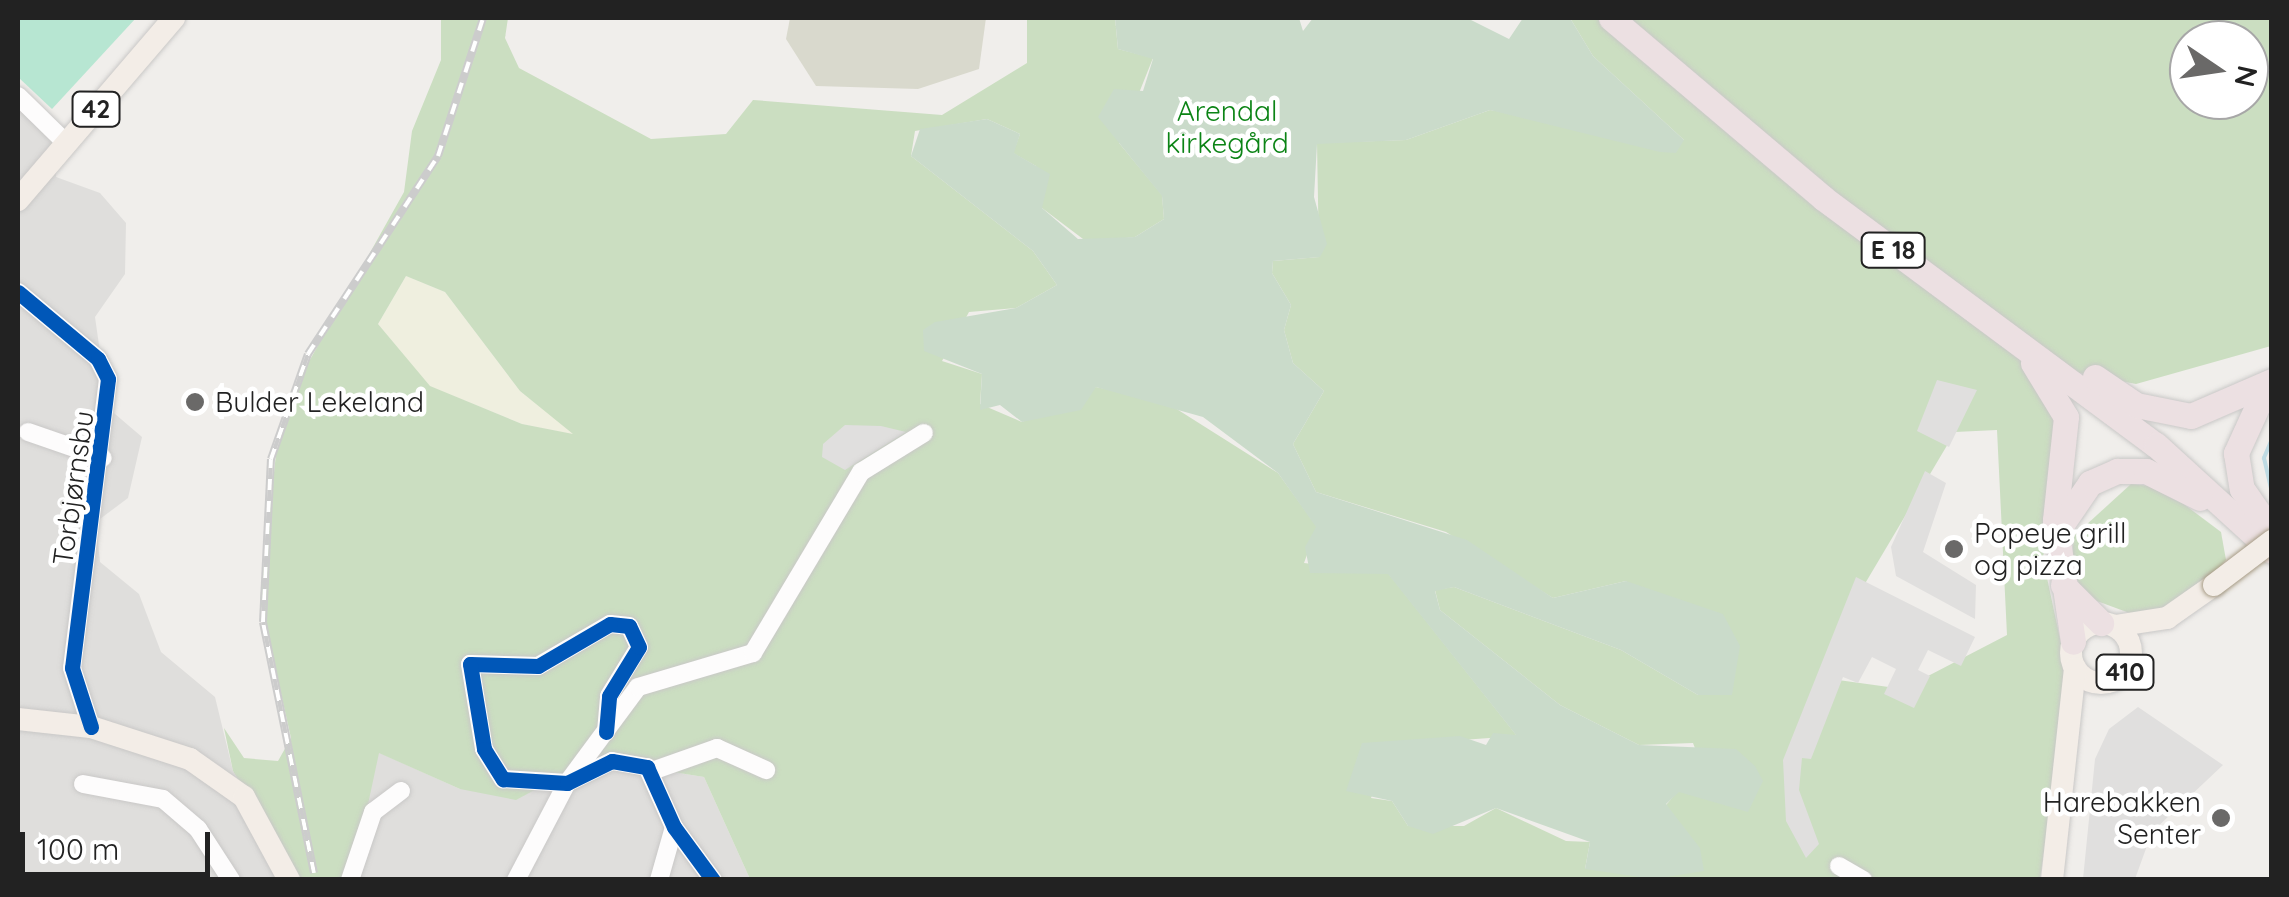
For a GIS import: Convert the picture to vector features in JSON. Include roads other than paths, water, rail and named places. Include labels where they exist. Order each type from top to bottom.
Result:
[{"type":"highway","name":"E 18","points":[[1611,18],[1767,154],[2156,444],[2272,553]]},
{"type":"highway","name":"E 18","points":[[1630,18],[1830,188],[2136,405],[2173,416],[2206,414],[2270,382]]},
{"type":"highway","name":"E 18","points":[[1958,297],[2042,371],[2062,402],[2068,447],[2057,538],[2060,581],[2073,642]]},
{"type":"highway","name":"E 18","points":[[2049,346],[2272,537]]},
{"type":"highway","name":"E 18","points":[[2270,382],[2243,422],[2236,454],[2242,488],[2272,537]]},
{"type":"highway","points":[[2057,538],[2090,483],[2132,470],[2184,486],[2272,553]]},
{"type":"highway","points":[[2060,581],[2108,624]]},
{"type":"main road","name":"42","points":[[18,200],[174,18]]},
{"type":"main road","name":"410","points":[[2066,734],[2102,684],[2123,675],[2132,653],[2216,588],[2272,537]]},
{"type":"main road","name":"410","points":[[2052,880],[2075,668],[2073,642],[2108,624],[2166,618],[2272,553]]},
{"type":"main road","name":"410","points":[[2108,624],[2132,653]]},
{"type":"main road","name":"410","points":[[2075,668],[2102,684]]},
{"type":"main road","points":[[18,719],[91,728],[171,750],[233,786],[264,822],[289,880]]},
{"type":"street","points":[[18,96],[66,144]]},
{"type":"street","name":"Torbjørnsbu","points":[[18,292],[104,369],[103,458],[72,668],[91,728]]},
{"type":"street","points":[[28,432],[103,458]]},
{"type":"street","points":[[516,880],[567,782],[648,681],[753,652],[860,472],[924,433]]},
{"type":"street","points":[[606,732],[609,696],[637,655],[630,626],[610,624],[538,666],[474,660],[473,708],[492,770],[511,782],[567,782],[612,760],[652,771],[716,748],[766,770]]},
{"type":"street","points":[[652,771],[674,828],[713,880]]},
{"type":"street","points":[[83,784],[163,800],[198,828],[231,880]]},
{"type":"street","points":[[350,880],[373,812],[400,791]]},
{"type":"street","points":[[659,880],[674,828]]},
{"type":"street","points":[[1838,866],[1863,880]]},
{"type":"waterway","points":[[2272,439],[2264,458],[2272,494]]},
{"type":"railway","points":[[314,873],[263,622],[271,459],[308,354],[438,156],[483,18]]},
{"type":"place","name":"Bulder Lekeland","points":[[195,402]]},
{"type":"place","name":"Popeye grill og pizza","points":[[1954,549]]},
{"type":"place","name":"Harebakken Senter","points":[[2221,818]]},
{"type":"park label","name":"Arendal kirkegård","points":[[1227,127]]}]
